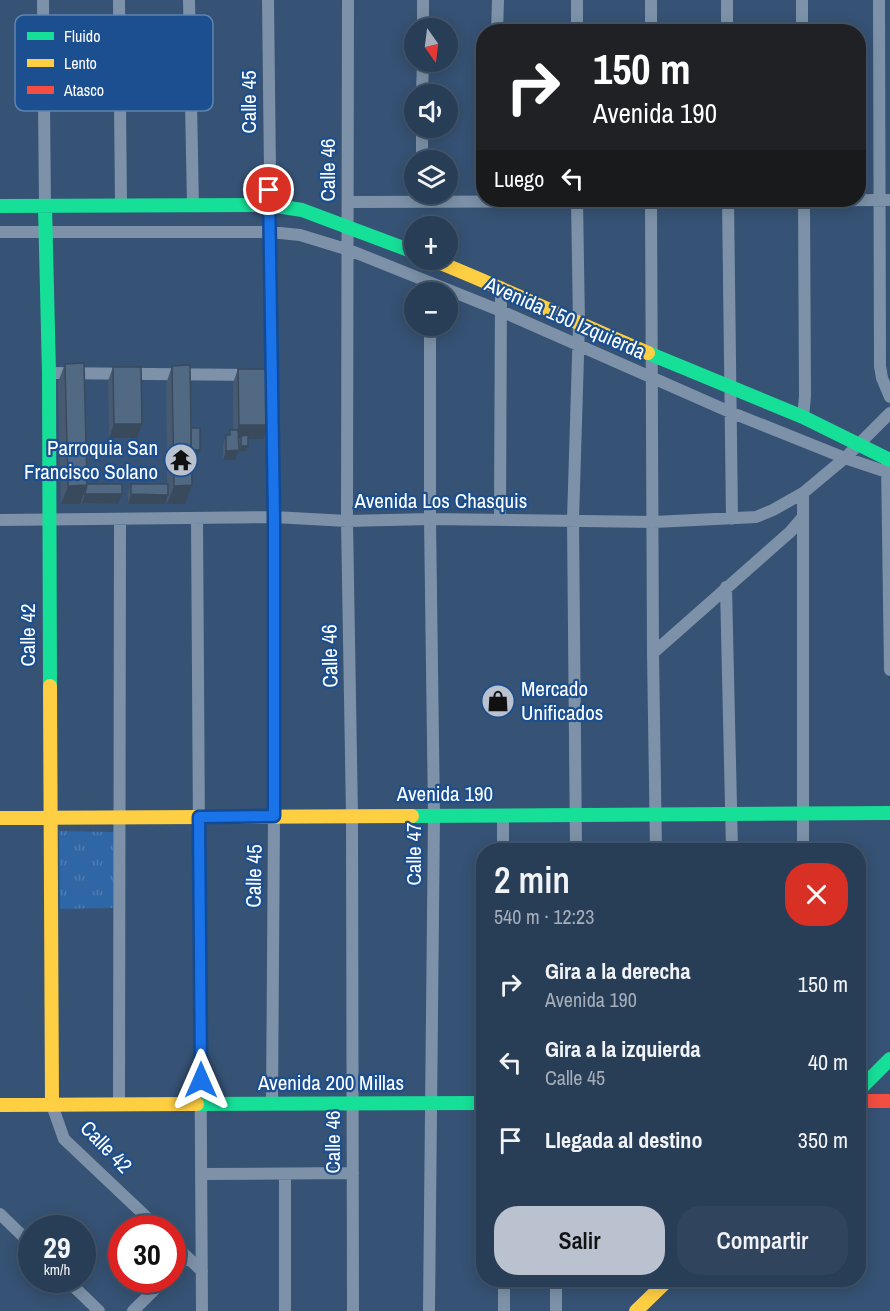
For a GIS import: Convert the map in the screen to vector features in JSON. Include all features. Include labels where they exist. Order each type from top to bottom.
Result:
[{"type":"street","name":"Calle 42","points":[[42,0],[42,15]]},
{"type":"street","points":[[119,0],[119,15]]},
{"type":"street","points":[[189,0],[189,15]]},
{"type":"street","name":"Calle 45","points":[[268,0],[274,517],[272,1104]]},
{"type":"street","name":"Calle 46","points":[[348,0],[347,520],[352,816],[353,1311]]},
{"type":"street","points":[[423,0],[423,18]]},
{"type":"street","points":[[497,24],[498,0]]},
{"type":"street","points":[[577,0],[577,24]]},
{"type":"street","points":[[651,0],[651,24]]},
{"type":"street","points":[[727,0],[727,24]]},
{"type":"street","points":[[802,0],[802,24]]},
{"type":"street","points":[[879,0],[885,200],[880,366],[890,398]]},
{"type":"street","name":"Calle 42","points":[[44,111],[49,373],[52,1105],[64,1139],[144,1215]]},
{"type":"street","points":[[120,111],[121,206]]},
{"type":"street","points":[[191,111],[193,206]]},
{"type":"street","points":[[348,202],[404,198]]},
{"type":"street","points":[[458,198],[476,199]]},
{"type":"street","points":[[866,200],[885,200]]},
{"type":"street","points":[[0,206],[270,205],[302,210],[404,248]]},
{"type":"street","points":[[576,843],[573,520],[579,324],[577,207]]},
{"type":"street","points":[[651,207],[656,843]]},
{"type":"street","points":[[728,207],[732,519]]},
{"type":"street","points":[[803,417],[805,396],[804,207]]},
{"type":"street","name":"Avenida 150 Izquierda","points":[[0,232],[270,232],[300,236],[349,250],[419,282]]},
{"type":"street","name":"Avenida 150 Izquierda","points":[[458,270],[579,324],[803,417],[859,445],[888,466]]},
{"type":"street","points":[[500,520],[501,287]]},
{"type":"street","name":"Avenida 150 Izquierda","points":[[458,297],[501,311],[652,379],[845,458],[888,466]]},
{"type":"street","name":"Calle 47","points":[[429,1311],[433,1103],[434,815],[430,336]]},
{"type":"street","points":[[49,373],[272,375]]},
{"type":"street","name":"Avenida Los Chasquis","points":[[0,520],[274,517],[347,520],[654,522],[756,517],[803,493],[845,458],[890,414]]},
{"type":"street","points":[[888,466],[890,670]]},
{"type":"street","points":[[803,493],[803,843]]},
{"type":"street","points":[[653,653],[790,532],[803,516]]},
{"type":"street","points":[[197,518],[202,1311]]},
{"type":"street","points":[[119,1105],[120,519]]},
{"type":"street","points":[[726,587],[732,843]]},
{"type":"street","name":"Avenida 190","points":[[0,818],[890,813]]},
{"type":"street","points":[[503,815],[503,843]]},
{"type":"street","points":[[866,1083],[890,1059]]},
{"type":"street","points":[[866,1101],[890,1101]]},
{"type":"street","name":"Avenida 200 Millas","points":[[0,1106],[476,1103]]},
{"type":"street","points":[[202,1174],[353,1173]]},
{"type":"street","points":[[285,1174],[285,1311]]},
{"type":"street","points":[[0,1214],[18,1231]]},
{"type":"street","points":[[187,1257],[202,1271]]},
{"type":"street","points":[[504,1287],[504,1311]]},
{"type":"street","points":[[556,1287],[556,1311]]},
{"type":"street","points":[[636,1311],[661,1287]]},
{"type":"street","points":[[80,1293],[99,1311]]},
{"type":"street","points":[[133,1311],[151,1293]]},
{"type":"green space","points":[[59,831],[115,832],[113,908],[60,909]]},
{"type":"building","points":[[84,363],[87,485],[68,486],[65,364]]},
{"type":"building","points":[[190,365],[192,485],[174,486],[172,366]]},
{"type":"building","points":[[113,367],[141,367],[142,424],[114,424]]},
{"type":"building","points":[[238,369],[267,369],[268,425],[239,425]]},
{"type":"building","points":[[191,428],[200,428],[200,450],[191,450]]},
{"type":"building","points":[[230,430],[238,430],[239,450],[226,451],[226,435],[230,435]]},
{"type":"building","points":[[248,435],[248,446],[241,446],[241,436]]},
{"type":"building","points":[[87,484],[122,484],[122,494],[85,494]]},
{"type":"building","points":[[131,484],[168,484],[168,495],[131,494]]},
{"type":"traffic: fast","points":[[0,206],[270,205],[302,210],[404,248]]},
{"type":"traffic: fast","points":[[45,206],[49,373],[50,686]]},
{"type":"traffic: fast","points":[[648,353],[803,417],[890,460]]},
{"type":"traffic: fast","points":[[412,816],[890,813]]},
{"type":"traffic: fast","points":[[866,1083],[890,1059]]},
{"type":"traffic: fast","points":[[197,1104],[476,1103]]},
{"type":"traffic: slow","points":[[456,270],[648,353]]},
{"type":"traffic: slow","points":[[50,686],[52,1105]]},
{"type":"traffic: slow","points":[[0,818],[412,816]]},
{"type":"traffic: slow","points":[[0,1105],[197,1104]]},
{"type":"traffic: slow","points":[[636,1311],[661,1287]]},
{"type":"traffic: jam","points":[[866,1101],[890,1101]]},
{"type":"place","name":"Parroquia San Francisco Solano","points":[[181,460]]},
{"type":"place","name":"Mercado Unificados","points":[[498,701]]},
{"type":"route","points":[[201,1080],[199,817],[274,816],[274,517],[269,190]]}]
